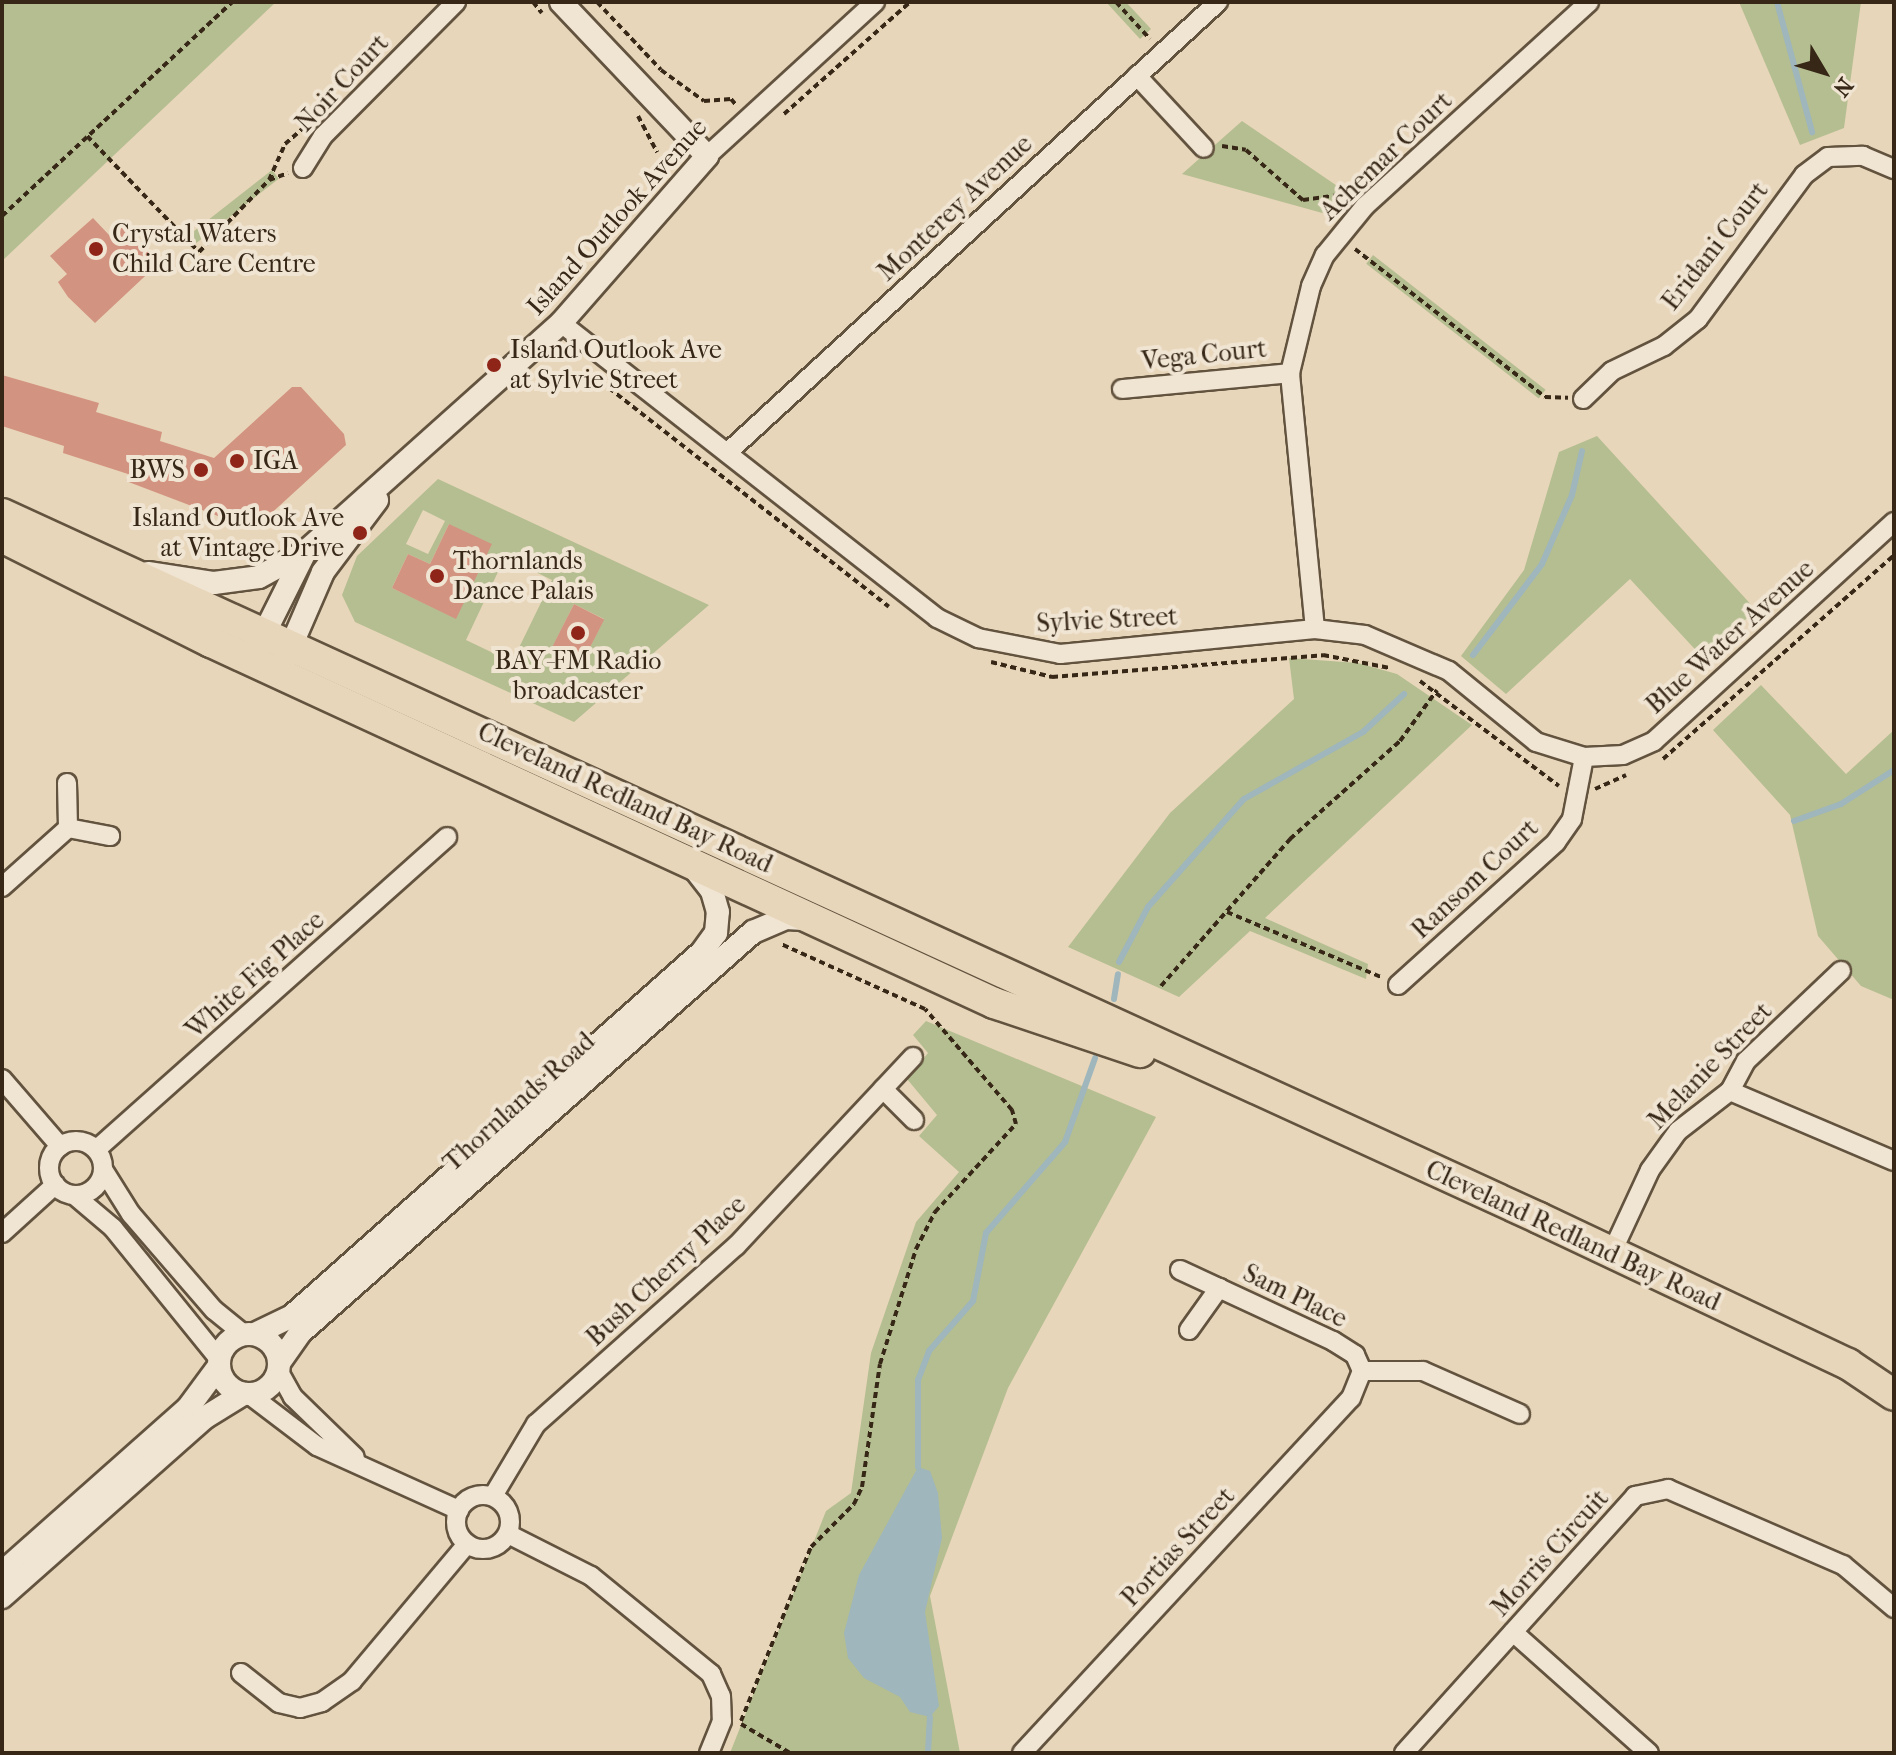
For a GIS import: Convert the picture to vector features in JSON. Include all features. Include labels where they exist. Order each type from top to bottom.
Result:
[{"type":"highway","name":"Cleveland Redland Bay Road","points":[[2,514],[135,571],[1246,1087],[1612,1252],[1848,1364],[1894,1395]]},
{"type":"highway","name":"Cleveland Redland Bay Road","points":[[2,537],[266,667],[685,857],[994,1003],[1246,1087]]},
{"type":"highway","points":[[862,907],[923,947],[997,980],[1003,989],[994,1003]]},
{"type":"street","name":"Noir Court","points":[[303,168],[323,136],[456,2]]},
{"type":"street","points":[[561,2],[707,156]]},
{"type":"street","name":"Island Outlook Avenue","points":[[266,667],[305,552],[401,471],[561,323],[707,156],[875,2]]},
{"type":"street","name":"Monterey Avenue","points":[[727,453],[1218,2]]},
{"type":"street","name":"Achemar Court","points":[[1315,629],[1290,373],[1311,286],[1350,222],[1589,2]]},
{"type":"street","points":[[1137,76],[1204,148]]},
{"type":"street","name":"Eridani Court","points":[[1583,399],[1612,371],[1664,346],[1698,319],[1804,175],[1828,157],[1863,156],[1894,169]]},
{"type":"street","name":"Sylvie Street","points":[[561,323],[937,618],[1004,646],[1060,654],[1315,629],[1407,649],[1449,671],[1536,742],[1584,757]]},
{"type":"street","name":"Vega Court","points":[[1122,389],[1290,373]]},
{"type":"street","name":"Island Outlook Avenue","points":[[278,638],[323,572],[401,471]]},
{"type":"street","name":"Blue Water Avenue","points":[[1584,757],[1623,755],[1654,741],[1894,522]]},
{"type":"street","points":[[135,571],[214,583],[259,577],[305,552]]},
{"type":"street","name":"Ransom Court","points":[[1398,985],[1556,842],[1577,804],[1584,757]]},
{"type":"street","points":[[2,887],[68,828],[67,783]]},
{"type":"street","points":[[68,828],[110,836]]},
{"type":"street","name":"White Fig Place","points":[[97,1149],[447,837]]},
{"type":"street","name":"Thornlands Road","points":[[2,1573],[188,1408],[228,1343],[292,1316],[702,952],[716,933],[718,912],[712,891],[685,857]]},
{"type":"street","name":"Thornlands Road","points":[[2,1597],[204,1418],[273,1382],[301,1332],[753,932],[786,918],[817,919]]},
{"type":"street","name":"Melanie Street","points":[[1612,1252],[1650,1170],[1678,1131],[1730,1091],[1746,1061],[1841,971]]},
{"type":"street","name":"Bush Cherry Place","points":[[493,1496],[536,1424],[736,1246],[913,1057]]},
{"type":"street","points":[[2,1079],[60,1146]]},
{"type":"street","points":[[883,1089],[914,1120]]},
{"type":"street","points":[[1730,1091],[1894,1161]]},
{"type":"street","points":[[366,1467],[293,1397],[279,1367],[276,1350],[214,1310],[131,1214],[104,1171],[97,1149],[79,1140],[60,1146],[49,1165],[55,1185],[74,1195],[113,1228],[219,1362],[231,1389],[247,1394],[317,1446],[459,1510]]},
{"type":"street","points":[[74,1195],[88,1193],[104,1171]]},
{"type":"street","points":[[2,1233],[55,1185]]},
{"type":"street","name":"Sam Place","points":[[1180,1270],[1333,1341],[1355,1355],[1362,1371]]},
{"type":"street","name":"Sam Place","points":[[1189,1330],[1219,1288]]},
{"type":"street","points":[[1362,1371],[1423,1371],[1520,1414]]},
{"type":"street","name":"Portias Street","points":[[1022,1753],[1351,1398],[1362,1371]]},
{"type":"street","name":"Morris Circuit","points":[[1404,1753],[1635,1496],[1668,1489],[1843,1565],[1894,1608]]},
{"type":"street","points":[[477,1495],[493,1496],[507,1508],[508,1534],[494,1547],[467,1544],[456,1529],[459,1510],[477,1495]]},
{"type":"street","points":[[508,1534],[591,1576],[711,1674],[731,1722],[709,1753]]},
{"type":"street","points":[[241,1673],[279,1703],[300,1708],[322,1702],[352,1681],[467,1544]]},
{"type":"street","points":[[1513,1632],[1649,1753]]},
{"type":"path","points":[[2,216],[232,2]]},
{"type":"path","points":[[597,2],[661,70],[704,101],[731,99],[762,134],[910,2]]},
{"type":"path","points":[[1116,2],[1162,53]]},
{"type":"path","points":[[87,136],[199,252],[269,180],[303,168]]},
{"type":"path","points":[[1204,148],[1231,144],[1246,150],[1303,200],[1338,195],[1350,205],[1350,244],[1545,397],[1583,399]]},
{"type":"path","points":[[1161,986],[1290,839],[1400,741],[1449,671]]},
{"type":"path","points":[[1227,912],[1398,985]]},
{"type":"path","points":[[753,932],[925,1009],[1012,1110],[1016,1124],[935,1212],[916,1249],[880,1364],[862,1487],[854,1504],[811,1547],[731,1722],[790,1753]]},
{"type":"green space","points":[[2,2],[276,2],[2,261]]},
{"type":"green space","points":[[1106,2],[1126,2],[1151,29],[1140,39]]},
{"type":"green space","points":[[1739,2],[1861,2],[1844,128],[1800,145]]},
{"type":"green space","points":[[1242,121],[1346,192],[1326,214],[1182,174]]},
{"type":"green space","points":[[272,170],[279,179],[196,243],[189,235]]},
{"type":"green space","points":[[1373,255],[1546,390],[1539,398],[1366,264]]},
{"type":"green space","points":[[1597,436],[1756,610],[1703,658],[1630,579],[1506,694],[1461,656],[1524,570],[1559,452]]},
{"type":"green space","points":[[438,479],[709,605],[574,722],[355,622],[342,595],[357,556]],"holes":[[[423,510],[445,521],[428,554],[406,544]],[[449,524],[456,618],[392,588],[408,554],[430,564]],[[505,557],[552,580],[512,662],[466,640]],[[574,604],[604,619],[583,661],[553,646]]]},
{"type":"green space","points":[[1289,658],[1358,663],[1397,674],[1472,725],[1265,918],[1368,964],[1366,979],[1250,931],[1179,997],[1068,947],[1170,813],[1294,699]]},
{"type":"green space","points":[[1761,685],[1846,774],[1894,730],[1894,1000],[1861,986],[1818,936],[1790,815],[1713,730]]},
{"type":"green space","points":[[926,1021],[1156,1117],[1008,1388],[930,1596],[960,1753],[730,1753],[826,1511],[851,1493],[871,1353],[916,1222],[959,1172],[919,1136],[937,1115],[907,1079],[928,1053],[913,1035]]},
{"type":"water","points":[[918,1467],[930,1471],[938,1493],[942,1538],[925,1612],[939,1706],[930,1717],[910,1712],[900,1697],[864,1678],[848,1658],[844,1633],[859,1575]]},
{"type":"building","points":[[93,218],[110,236],[123,224],[159,263],[95,323],[68,297],[58,282],[67,274],[50,256]]},
{"type":"building","points":[[2,375],[99,403],[96,412],[162,432],[160,441],[214,458],[292,387],[301,387],[344,434],[346,445],[265,519],[239,524],[126,481],[128,474],[63,453],[64,446],[2,426]]},
{"type":"building","name":"Thornlands Dance Palais","points":[[449,524],[492,544],[456,619],[392,588],[408,554],[430,564]]},
{"type":"building","name":"BAY-FM Radio broadcaster","points":[[574,604],[604,619],[583,661],[553,646]]},
{"type":"waterway","points":[[1777,2],[1812,132]]},
{"type":"waterway","points":[[1473,655],[1542,564],[1572,495],[1582,451]]},
{"type":"waterway","points":[[1119,962],[1148,907],[1244,799],[1363,732],[1404,694]]},
{"type":"waterway","points":[[1794,821],[1841,804],[1894,770]]},
{"type":"waterway","points":[[1114,999],[1118,974]]},
{"type":"waterway","points":[[918,1467],[918,1380],[929,1351],[973,1301],[986,1233],[1065,1142],[1095,1058]]},
{"type":"waterway","points":[[928,1753],[930,1717]]},
{"type":"place","name":"Crystal Waters Child Care Centre","points":[[96,249]]},
{"type":"place","name":"Island Outlook Ave at Sylvie Street","points":[[494,365]]},
{"type":"place","name":"IGA","points":[[237,461]]},
{"type":"place","name":"BWS","points":[[201,470]]},
{"type":"place","name":"Island Outlook Ave at Vintage Drive","points":[[360,533]]},
{"type":"place","name":"Thornlands Dance Palais","points":[[437,576]]},
{"type":"place","name":"BAY-FM Radio broadcaster","points":[[578,633]]}]
